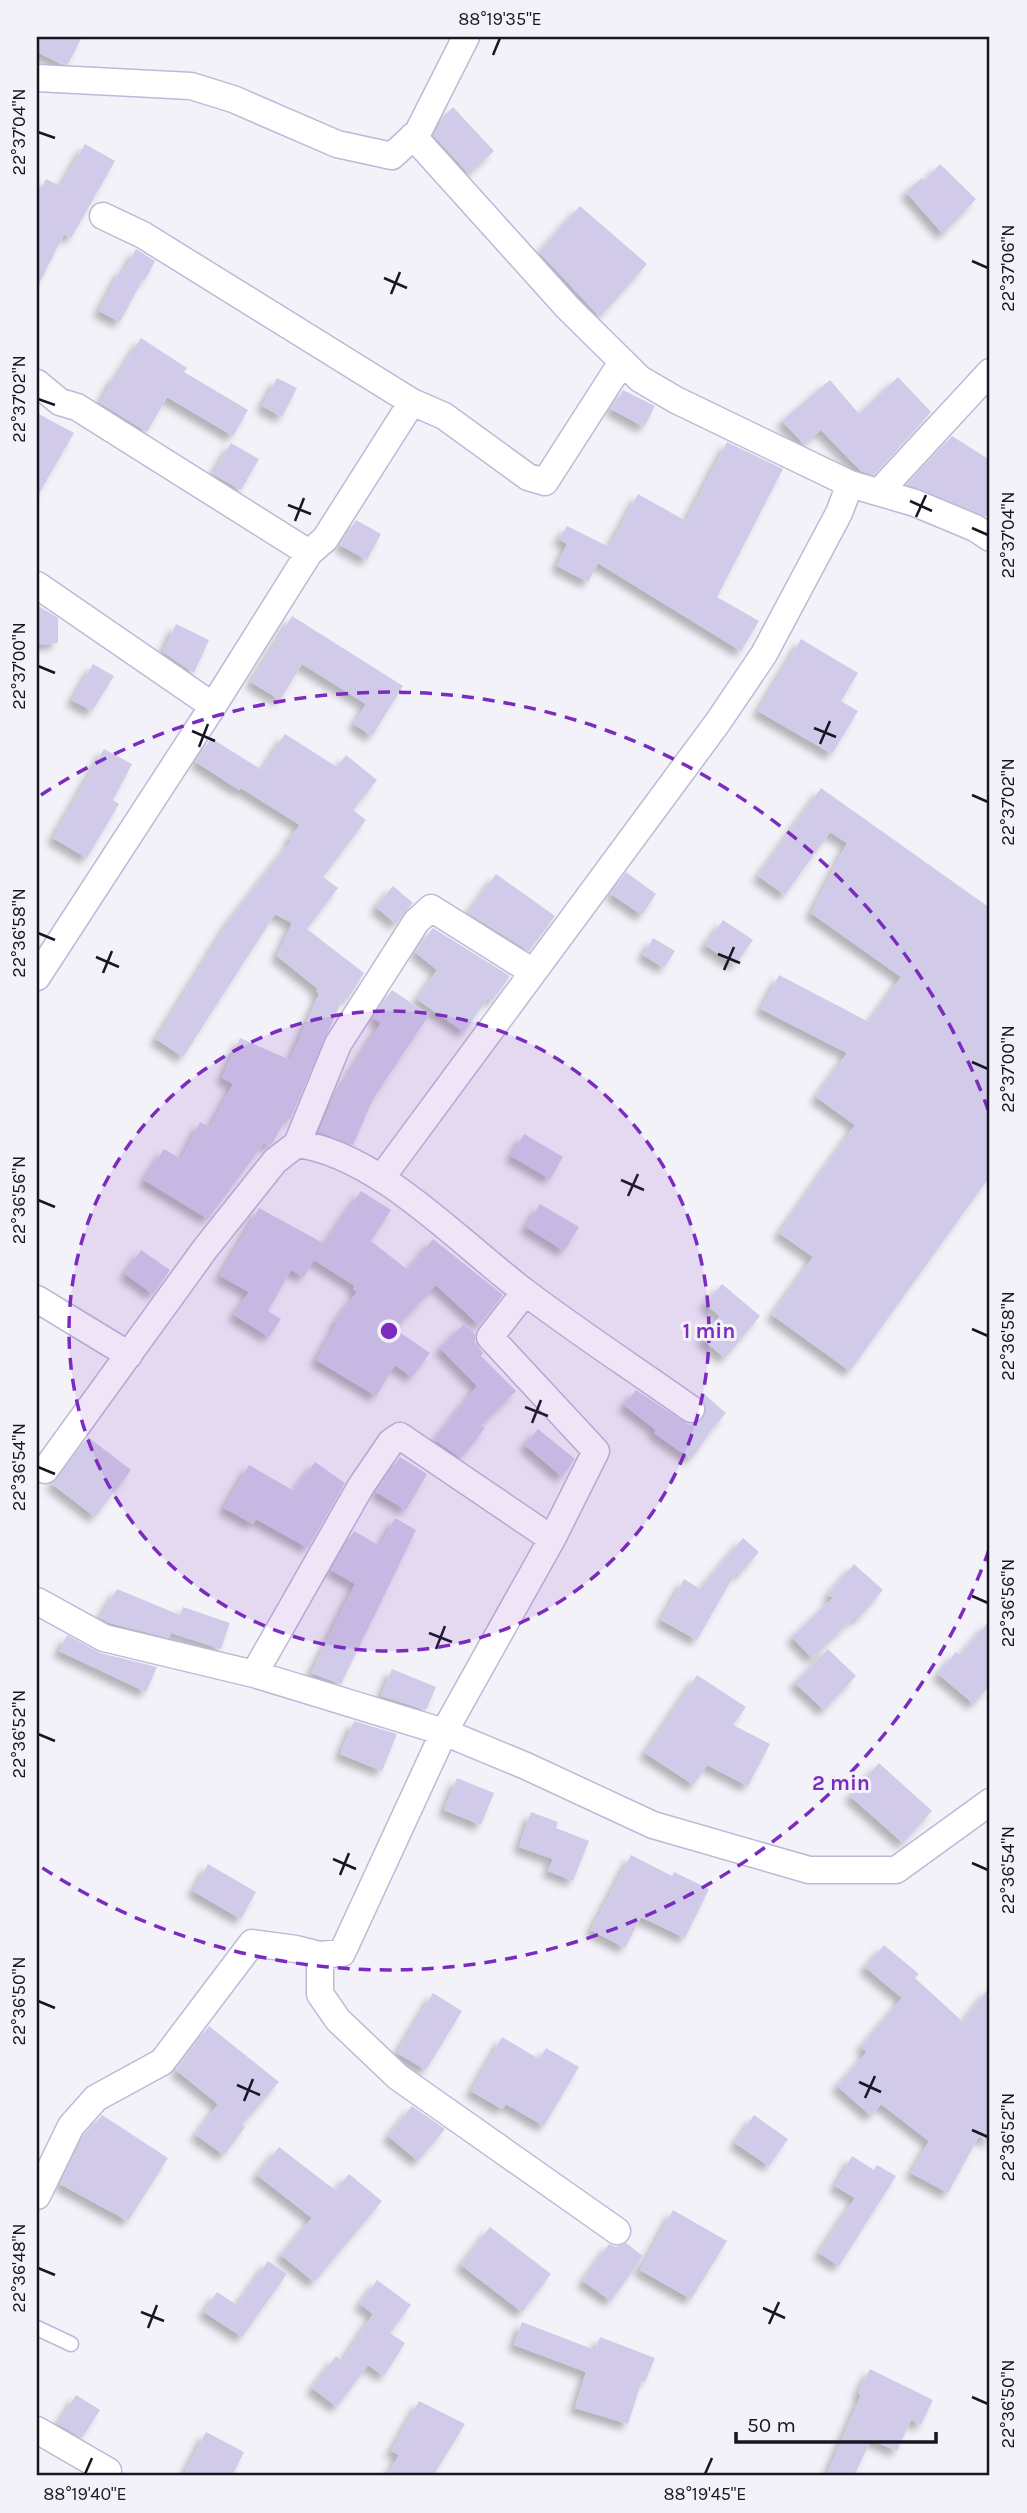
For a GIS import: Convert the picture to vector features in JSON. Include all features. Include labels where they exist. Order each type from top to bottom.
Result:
[{"type":"street","points":[[37,78],[191,86],[233,99],[337,144],[393,156],[418,132],[467,37]]},
{"type":"street","points":[[413,136],[569,308],[640,379],[676,400],[850,484],[915,503],[975,528],[990,538]]},
{"type":"street","points":[[103,216],[142,235],[412,402],[444,416],[528,477],[545,482],[622,362]]},
{"type":"street","points":[[879,492],[990,372]]},
{"type":"street","points":[[37,383],[60,402],[77,407],[309,554]]},
{"type":"street","points":[[37,977],[309,554],[325,538],[412,402]]},
{"type":"street","points":[[382,1177],[764,654],[839,513],[850,484]]},
{"type":"street","points":[[37,585],[213,706]]},
{"type":"street","points":[[40,1473],[205,1249],[267,1170],[297,1144],[338,1044],[416,922],[431,908],[533,972]]},
{"type":"street","points":[[297,1144],[316,1146],[382,1177],[525,1292],[691,1409]]},
{"type":"street","points":[[37,2196],[71,2126],[96,2098],[162,2062],[252,1943],[320,1955],[342,1953],[444,1732],[552,1539],[596,1451],[490,1337],[525,1292]]},
{"type":"street","points":[[37,1298],[129,1355]]},
{"type":"street","points":[[254,1674],[360,1486],[391,1442],[400,1436],[552,1539]]},
{"type":"street","points":[[37,1601],[104,1638],[254,1674],[444,1732],[526,1766],[653,1825],[809,1870],[896,1870],[990,1802]]},
{"type":"street","points":[[320,1955],[320,1994],[338,2020],[398,2077],[617,2231]]},
{"type":"street","points":[[37,2430],[108,2471]]},
{"type":"lane","points":[[37,2328],[71,2344]]},
{"type":"building","points":[[37,37],[82,37],[68,64],[59,63],[37,52]]},
{"type":"building","points":[[453,107],[494,151],[469,174],[434,136],[444,116]]},
{"type":"building","points":[[85,144],[115,161],[71,238],[64,234],[37,288],[37,197],[46,179],[61,186]]},
{"type":"building","points":[[940,164],[976,199],[943,234],[906,192],[922,178],[924,181]]},
{"type":"building","points":[[580,206],[647,264],[600,317],[539,252]]},
{"type":"building","points":[[136,249],[155,261],[120,322],[99,311],[121,269],[124,271]]},
{"type":"building","points":[[141,338],[187,368],[184,372],[248,410],[233,436],[167,397],[147,432],[100,403],[115,375],[117,376]]},
{"type":"building","points":[[898,377],[931,412],[874,475],[861,471],[821,430],[804,444],[782,421],[830,380],[859,414]]},
{"type":"building","points":[[277,378],[297,388],[282,417],[262,406]]},
{"type":"building","points":[[623,390],[655,406],[644,427],[611,409]]},
{"type":"building","points":[[37,413],[74,433],[37,497]]},
{"type":"building","points":[[952,436],[990,460],[990,511],[986,517],[907,484]]},
{"type":"building","points":[[727,442],[783,469],[717,597],[759,621],[741,651],[598,563],[588,582],[557,566],[567,544],[559,539],[567,526],[609,547],[638,494],[686,521]]},
{"type":"building","points":[[231,443],[259,459],[241,490],[213,474]]},
{"type":"building","points":[[356,520],[381,534],[367,560],[340,545]]},
{"type":"building","points":[[37,605],[58,618],[58,643],[37,645]]},
{"type":"building","points":[[292,616],[403,686],[372,736],[354,724],[366,704],[302,664],[280,700],[251,682]]},
{"type":"building","points":[[176,624],[209,640],[194,673],[163,652]]},
{"type":"building","points":[[801,639],[858,673],[841,701],[858,711],[832,754],[758,711]]},
{"type":"building","points":[[93,664],[114,676],[92,711],[72,700]]},
{"type":"building","points":[[285,734],[337,767],[346,755],[377,780],[353,810],[366,820],[323,877],[338,888],[307,929],[364,973],[347,1000],[343,997],[290,1120],[286,1118],[269,1146],[264,1143],[208,1219],[144,1180],[164,1149],[181,1159],[200,1122],[210,1127],[233,1084],[222,1078],[240,1038],[290,1060],[319,994],[316,991],[318,989],[277,956],[292,923],[275,914],[183,1057],[156,1039],[229,921],[291,841],[289,839],[300,825],[196,762],[211,738],[262,770]]},
{"type":"building","points":[[104,749],[132,764],[113,800],[119,804],[87,858],[53,838]]},
{"type":"building","points":[[821,788],[990,908],[990,1176],[850,1371],[772,1315],[813,1257],[779,1233],[855,1125],[816,1097],[847,1053],[761,1009],[779,975],[869,1022],[901,977],[811,913],[847,843],[830,832],[785,895],[758,876]]},
{"type":"building","points":[[626,872],[656,894],[642,915],[611,894]]},
{"type":"building","points":[[496,874],[555,916],[529,951],[468,913]]},
{"type":"building","points":[[393,886],[413,903],[396,924],[376,907]]},
{"type":"building","points":[[723,920],[753,940],[735,965],[705,945]]},
{"type":"building","points":[[433,928],[510,976],[492,1001],[488,998],[464,1032],[417,999],[437,970],[415,952]]},
{"type":"building","points":[[653,938],[675,951],[664,968],[643,955]]},
{"type":"building","points":[[392,990],[429,1015],[373,1099],[353,1145],[319,1132],[332,1101],[381,1023],[373,1018]]},
{"type":"building","points":[[524,1134],[563,1157],[550,1179],[511,1156]]},
{"type":"building","points":[[361,1191],[391,1210],[371,1241],[408,1270],[433,1239],[503,1295],[479,1325],[436,1285],[395,1329],[430,1353],[412,1377],[395,1365],[376,1396],[316,1360],[337,1323],[335,1322],[357,1292],[353,1289],[355,1286],[314,1260]]},
{"type":"building","points":[[540,1204],[579,1227],[564,1251],[526,1227]]},
{"type":"building","points":[[259,1208],[323,1243],[304,1277],[291,1270],[268,1311],[281,1319],[269,1337],[234,1315],[249,1292],[220,1276]]},
{"type":"building","points":[[141,1250],[170,1270],[153,1294],[125,1274]]},
{"type":"building","points":[[722,1284],[760,1316],[725,1358],[702,1339],[720,1316],[705,1304]]},
{"type":"building","points":[[464,1324],[475,1334],[475,1342],[483,1353],[481,1356],[516,1391],[481,1425],[485,1428],[461,1458],[435,1440],[477,1386],[440,1348]]},
{"type":"building","points":[[636,1390],[689,1425],[704,1417],[707,1410],[701,1397],[704,1394],[726,1413],[691,1459],[654,1433],[656,1430],[624,1405]]},
{"type":"building","points":[[538,1429],[575,1459],[562,1477],[525,1445]]},
{"type":"building","points":[[88,1437],[131,1470],[95,1517],[52,1484]]},
{"type":"building","points":[[400,1457],[427,1474],[406,1510],[376,1492]]},
{"type":"building","points":[[315,1462],[345,1483],[308,1548],[256,1519],[253,1524],[224,1508],[249,1465],[294,1491]]},
{"type":"building","points":[[395,1518],[416,1530],[341,1684],[311,1673],[355,1584],[331,1570],[354,1531],[380,1546]]},
{"type":"building","points":[[743,1538],[759,1552],[739,1575],[736,1572],[697,1640],[661,1620],[684,1579],[700,1589]]},
{"type":"building","points":[[854,1564],[883,1590],[858,1619],[855,1617],[812,1658],[792,1637],[833,1598],[828,1594]]},
{"type":"building","points":[[117,1589],[180,1615],[183,1607],[230,1623],[221,1649],[171,1633],[169,1638],[100,1618]]},
{"type":"building","points":[[990,1620],[990,1685],[974,1704],[938,1674],[956,1652],[960,1655]]},
{"type":"building","points":[[67,1635],[100,1653],[157,1667],[146,1692],[59,1651]]},
{"type":"building","points":[[828,1649],[856,1676],[824,1710],[795,1683]]},
{"type":"building","points":[[392,1669],[436,1687],[426,1710],[381,1696]]},
{"type":"building","points":[[697,1675],[746,1707],[733,1725],[770,1744],[748,1786],[707,1765],[694,1785],[645,1753]]},
{"type":"building","points":[[354,1721],[397,1734],[382,1771],[340,1754]]},
{"type":"building","points":[[879,1763],[932,1811],[903,1843],[850,1796]]},
{"type":"building","points":[[457,1778],[494,1793],[481,1825],[444,1810]]},
{"type":"building","points":[[531,1812],[558,1822],[556,1828],[589,1841],[573,1881],[548,1871],[553,1859],[519,1847]]},
{"type":"building","points":[[631,1855],[672,1876],[674,1872],[709,1889],[685,1938],[641,1917],[625,1948],[591,1930]]},
{"type":"building","points":[[208,1864],[256,1892],[241,1919],[193,1891]]},
{"type":"building","points":[[884,1945],[919,1974],[915,1978],[963,2022],[990,1986],[990,2142],[979,2136],[948,2193],[911,2173],[929,2141],[881,2104],[871,2116],[837,2086],[867,2052],[861,2047],[902,1998],[865,1967]]},
{"type":"building","points":[[433,1993],[462,2011],[426,2070],[397,2053]]},
{"type":"building","points":[[209,2026],[279,2082],[242,2125],[245,2127],[224,2155],[196,2135],[218,2104],[176,2070]]},
{"type":"building","points":[[502,2037],[539,2059],[546,2048],[579,2067],[544,2126],[506,2104],[502,2109],[471,2091]]},
{"type":"building","points":[[412,2106],[445,2129],[418,2161],[388,2136]]},
{"type":"building","points":[[102,2115],[168,2158],[128,2221],[60,2184],[84,2135]]},
{"type":"building","points":[[754,2115],[788,2139],[769,2166],[735,2143]]},
{"type":"building","points":[[279,2147],[335,2190],[349,2174],[382,2201],[314,2282],[281,2255],[312,2218],[257,2175]]},
{"type":"building","points":[[852,2156],[874,2170],[877,2165],[896,2176],[839,2266],[819,2253],[855,2198],[835,2186]]},
{"type":"building","points":[[673,2210],[727,2241],[691,2299],[640,2270]]},
{"type":"building","points":[[490,2227],[551,2274],[522,2312],[461,2265]]},
{"type":"building","points":[[626,2243],[643,2256],[611,2301],[583,2281],[609,2244],[616,2247]]},
{"type":"building","points":[[268,2261],[287,2274],[242,2337],[204,2312],[217,2292],[237,2305]]},
{"type":"building","points":[[377,2280],[411,2305],[390,2333],[405,2343],[384,2376],[368,2365],[337,2407],[312,2388],[336,2356],[342,2361],[373,2314],[360,2304]]},
{"type":"building","points":[[522,2322],[595,2350],[600,2337],[655,2358],[645,2382],[642,2380],[628,2424],[575,2408],[586,2372],[514,2345]]},
{"type":"building","points":[[870,2369],[933,2400],[921,2425],[911,2420],[897,2451],[871,2440],[854,2476],[826,2476],[861,2395],[858,2393]]},
{"type":"building","points":[[76,2395],[100,2410],[82,2438],[58,2424]]},
{"type":"building","points":[[419,2401],[465,2424],[433,2476],[387,2476],[399,2455],[391,2451]]},
{"type":"building","points":[[206,2432],[244,2452],[232,2476],[183,2476]]}]
